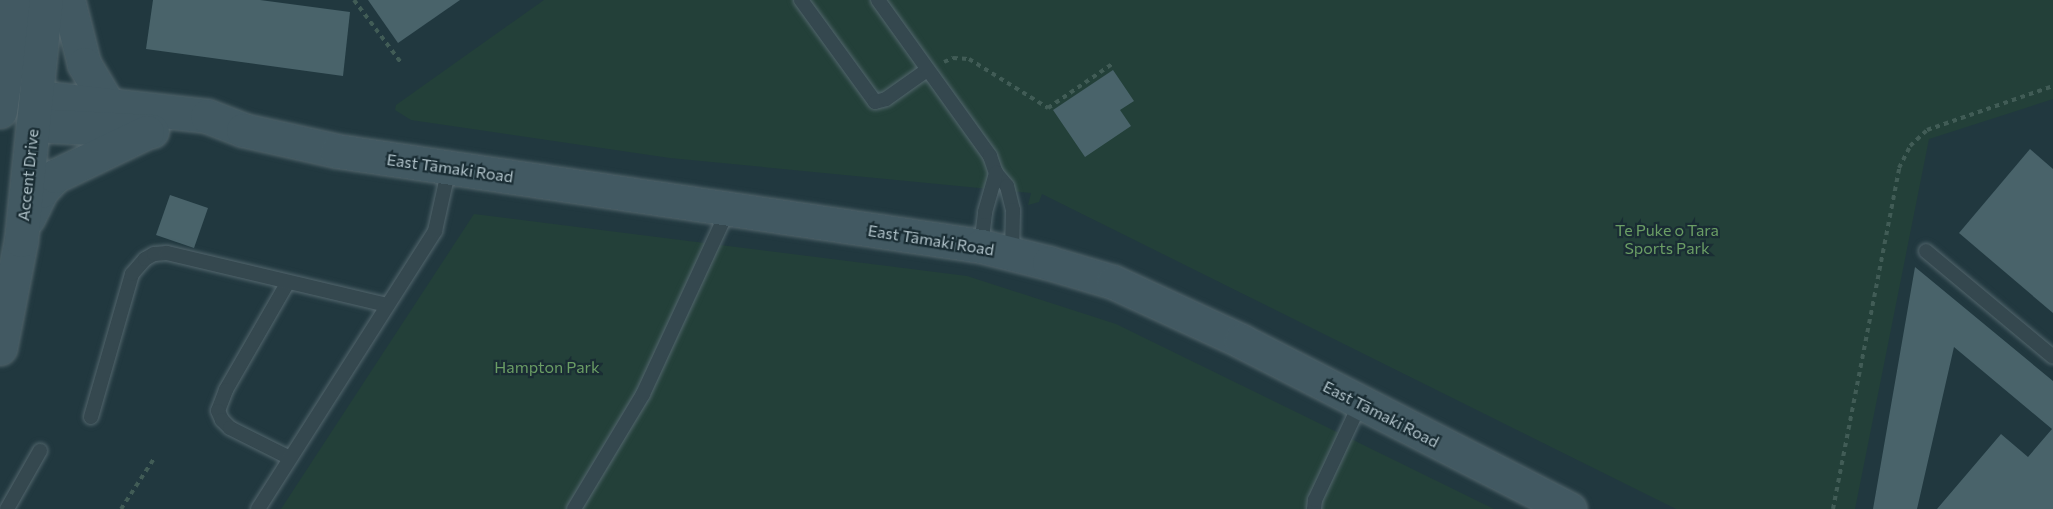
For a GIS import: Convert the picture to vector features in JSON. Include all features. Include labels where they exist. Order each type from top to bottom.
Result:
[{"type":"main road","points":[[0,111],[16,0]]},
{"type":"main road","name":"Accent Drive","points":[[0,348],[21,240],[46,0]]},
{"type":"main road","points":[[68,0],[84,64],[109,106]]},
{"type":"main road","name":"East Tāmaki Road","points":[[35,111],[109,106],[207,116],[243,130],[337,151],[996,250],[1113,282],[1241,340],[1360,404],[1569,509]]},
{"type":"main road","name":"East Tāmaki Road","points":[[35,111],[148,131],[203,136],[243,130]]},
{"type":"main road","points":[[21,240],[36,201],[55,176],[148,131]]},
{"type":"lane","points":[[801,0],[874,102],[886,99],[927,70]]},
{"type":"lane","points":[[878,0],[990,156],[996,172],[1007,186],[1013,210],[996,250]]},
{"type":"lane","points":[[258,509],[435,231],[450,167]]},
{"type":"lane","points":[[996,172],[985,212],[996,250]]},
{"type":"lane","points":[[574,509],[643,394],[728,209]]},
{"type":"lane","points":[[1926,251],[2053,357]]},
{"type":"lane","points":[[91,417],[128,284],[132,274],[145,259],[154,254],[167,254],[387,306]]},
{"type":"lane","points":[[288,282],[226,390],[218,411],[222,420],[230,428],[290,458]]},
{"type":"lane","points":[[1314,509],[1315,500],[1360,404]]},
{"type":"lane","points":[[7,509],[40,451]]},
{"type":"path","points":[[354,0],[402,64]]},
{"type":"path","points":[[927,70],[953,57],[969,59],[1048,108],[1112,64]]},
{"type":"path","points":[[1833,509],[1899,168],[1910,146],[1927,130],[2053,86]]},
{"type":"path","points":[[121,509],[155,457]]},
{"type":"green space","name":"Te Puke o Tara Sports Park","points":[[544,0],[2053,0],[2053,99],[1929,139],[1855,509],[1676,509],[1042,194],[1039,202],[1028,205],[1031,193],[670,158],[411,120],[395,110],[396,105]]},
{"type":"green space","name":"Hampton Park","points":[[474,214],[967,276],[1116,324],[1494,509],[281,509]]},
{"type":"building","points":[[153,0],[260,0],[350,12],[343,76],[146,49]]},
{"type":"building","points":[[368,0],[460,0],[398,43]]},
{"type":"building","points":[[1113,70],[1134,101],[1120,110],[1131,126],[1085,157],[1053,110]]},
{"type":"building","points":[[2030,149],[2053,169],[2053,313],[1959,233]]},
{"type":"building","points":[[170,195],[208,208],[194,248],[156,235]]},
{"type":"building","points":[[1915,267],[2053,381],[2053,509],[1937,509],[2001,434],[2028,457],[2052,429],[1954,347],[1917,509],[1873,509]]}]
